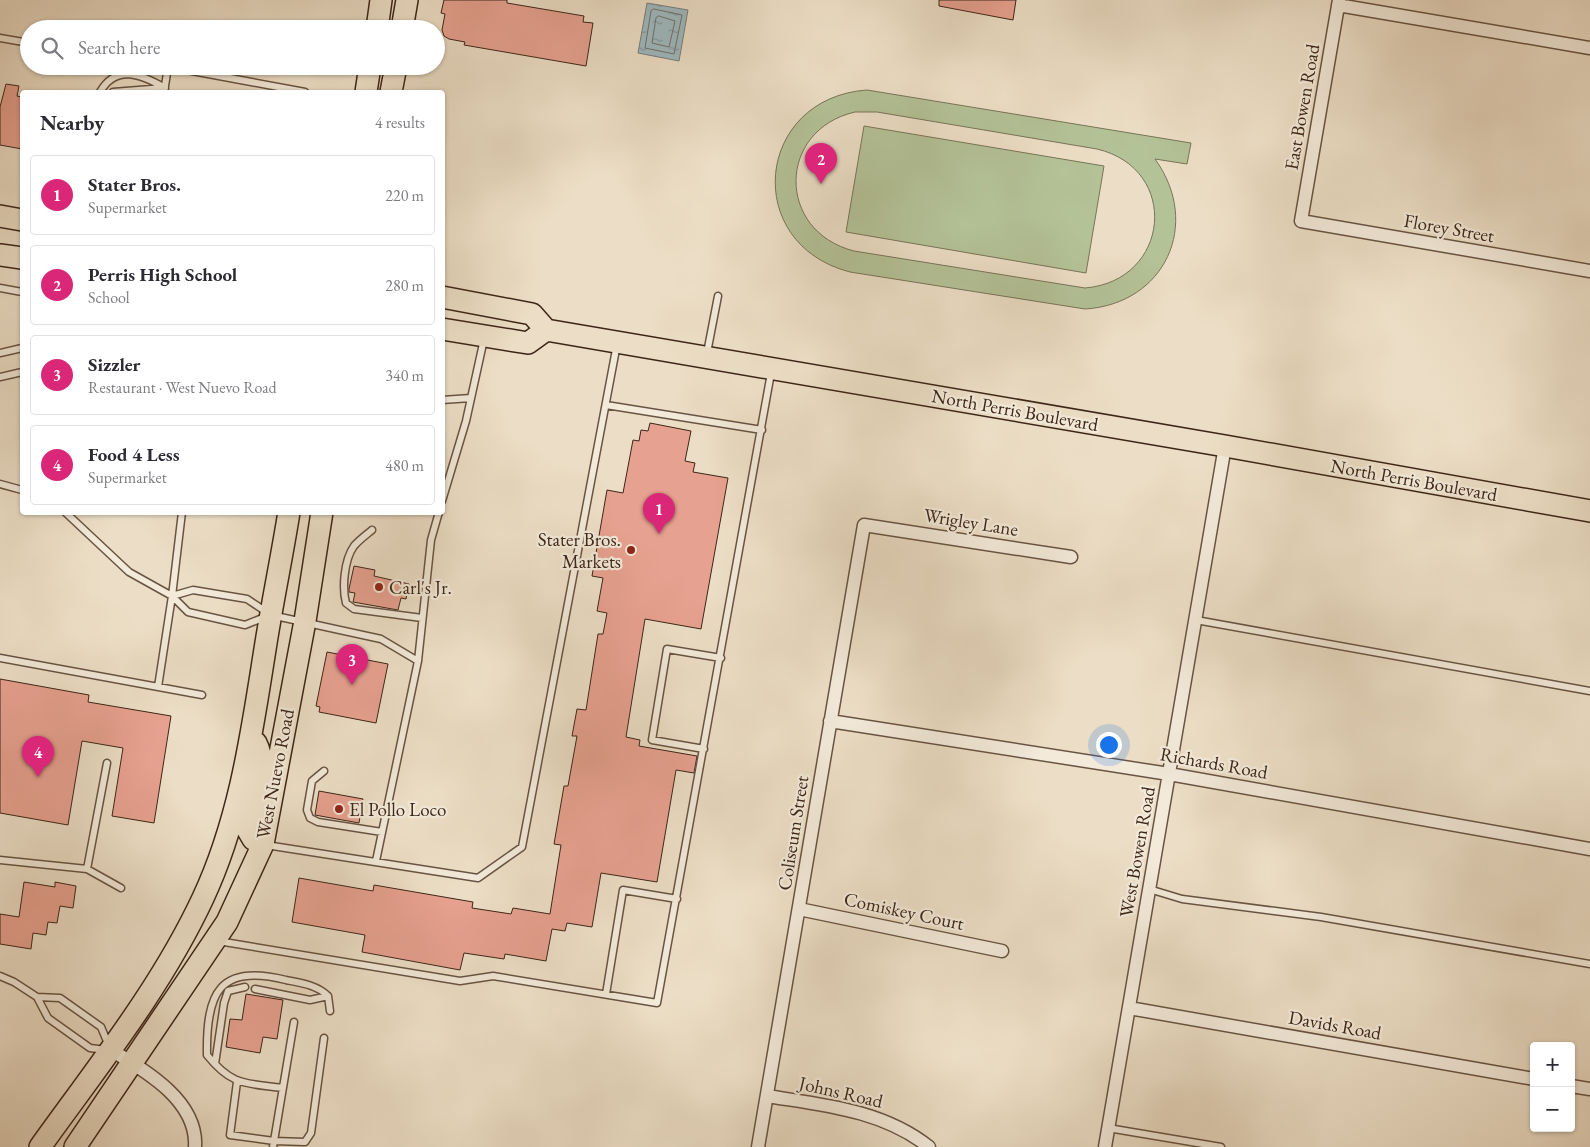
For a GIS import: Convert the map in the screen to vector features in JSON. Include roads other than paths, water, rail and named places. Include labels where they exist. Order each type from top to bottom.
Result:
[{"type":"main road","points":[[379,20],[382,0]]},
{"type":"main road","points":[[404,20],[407,0]]},
{"type":"main road","points":[[366,90],[369,75]]},
{"type":"main road","points":[[391,90],[394,75]]},
{"type":"main road","points":[[0,216],[20,220]]},
{"type":"main road","points":[[0,255],[20,258]]},
{"type":"main road","points":[[445,298],[532,314],[546,330],[528,343],[445,330]]},
{"type":"main road","name":"North Perris Boulevard","points":[[546,330],[1225,446],[1590,511]]},
{"type":"main road","name":"West Nuevo Road","points":[[40,1147],[111,1050],[166,967],[203,897],[231,825],[252,737],[271,614],[289,515]]},
{"type":"main road","name":"West Nuevo Road","points":[[75,1147],[227,922],[263,844],[305,621],[322,515]]},
{"type":"main road","points":[[252,737],[261,752],[260,776],[246,827],[253,839],[263,844]]},
{"type":"street","points":[[1339,2],[1590,48]]},
{"type":"street","name":"East Bowen Road","points":[[1301,221],[1339,2]]},
{"type":"street","name":"Florey Street","points":[[1301,221],[1590,271]]},
{"type":"street","name":"West Bowen Road","points":[[1105,1147],[1225,446]]},
{"type":"street","name":"Wrigley Lane","points":[[864,525],[1071,557]]},
{"type":"street","name":"Coliseum Street","points":[[758,1147],[864,525]]},
{"type":"street","name":"Richards Road","points":[[830,721],[1169,774],[1590,850]]},
{"type":"street","name":"Comiskey Court","points":[[799,908],[1002,951]]},
{"type":"street","name":"Davids Road","points":[[1129,1008],[1530,1079]]},
{"type":"street","points":[[111,1050],[156,1080],[191,1118],[196,1137],[195,1147]]},
{"type":"street","points":[[1575,1087],[1590,1089]]},
{"type":"street","name":"Johns Road","points":[[766,1096],[830,1106],[870,1115],[918,1138],[929,1147]]},
{"type":"lane","points":[[0,38],[20,41]]},
{"type":"lane","points":[[101,90],[106,80],[120,75]]},
{"type":"lane","points":[[131,75],[146,77],[164,90],[166,75]]},
{"type":"lane","points":[[215,75],[294,90]]},
{"type":"lane","points":[[0,288],[20,292]]},
{"type":"lane","points":[[707,357],[718,296]]},
{"type":"lane","points":[[445,491],[471,398],[484,336]]},
{"type":"lane","points":[[263,844],[376,860],[478,878],[522,847],[618,342]]},
{"type":"lane","points":[[0,353],[20,348]]},
{"type":"lane","points":[[215,940],[460,981],[493,976],[657,1003],[772,368]]},
{"type":"lane","points":[[0,377],[20,372]]},
{"type":"lane","points":[[445,400],[471,398]]},
{"type":"lane","points":[[606,405],[762,430]]},
{"type":"lane","points":[[0,484],[20,489]]},
{"type":"lane","points":[[68,515],[129,572],[172,596],[188,612],[245,624],[271,614]]},
{"type":"lane","points":[[158,687],[172,596],[182,515]]},
{"type":"lane","points":[[376,860],[418,661],[431,540],[438,515]]},
{"type":"lane","points":[[372,530],[354,546],[348,558],[343,592],[346,604],[354,609],[422,618]]},
{"type":"lane","points":[[172,596],[193,590],[247,599],[271,614],[381,639],[418,661]]},
{"type":"lane","points":[[1196,620],[1590,692]]},
{"type":"lane","points":[[704,749],[652,740],[667,649],[721,658]]},
{"type":"lane","points":[[0,658],[202,695]]},
{"type":"lane","points":[[87,869],[106,763]]},
{"type":"lane","points":[[324,771],[312,781],[306,810],[310,818],[318,822],[382,832]]},
{"type":"lane","points":[[0,860],[87,869],[122,888]]},
{"type":"lane","points":[[1150,889],[1182,899],[1321,917],[1590,964]]},
{"type":"lane","points":[[606,994],[624,890],[677,899]]},
{"type":"lane","points":[[282,1088],[237,1082],[207,1055],[210,1012],[220,987],[232,978],[246,974],[278,978],[320,988],[328,996],[330,1011]]},
{"type":"lane","points":[[0,976],[14,982],[37,997],[48,1018],[90,1048],[111,1050],[101,1027],[60,998],[37,997]]},
{"type":"lane","points":[[215,1064],[224,1003],[228,991],[245,987]]},
{"type":"lane","points":[[256,989],[310,1000],[328,996]]},
{"type":"lane","points":[[274,1144],[294,1022]]},
{"type":"lane","points":[[237,1082],[230,1135],[274,1144],[305,1142],[311,1133],[324,1038]]},
{"type":"lane","points":[[1108,1128],[1221,1147]]},
{"type":"water","points":[[647,3],[688,10],[679,61],[638,53]]},
{"type":"place","name":"Perris High School","points":[[821,184]]},
{"type":"place","name":"Stater Bros.","points":[[659,534]]},
{"type":"place","name":"Stater Bros. Markets","points":[[631,550]]},
{"type":"place","name":"Carl's Jr.","points":[[379,587]]},
{"type":"place","name":"Sizzler","points":[[352,685]]},
{"type":"place","name":"Food 4 Less","points":[[38,777]]},
{"type":"place","name":"El Pollo Loco","points":[[339,809]]}]
